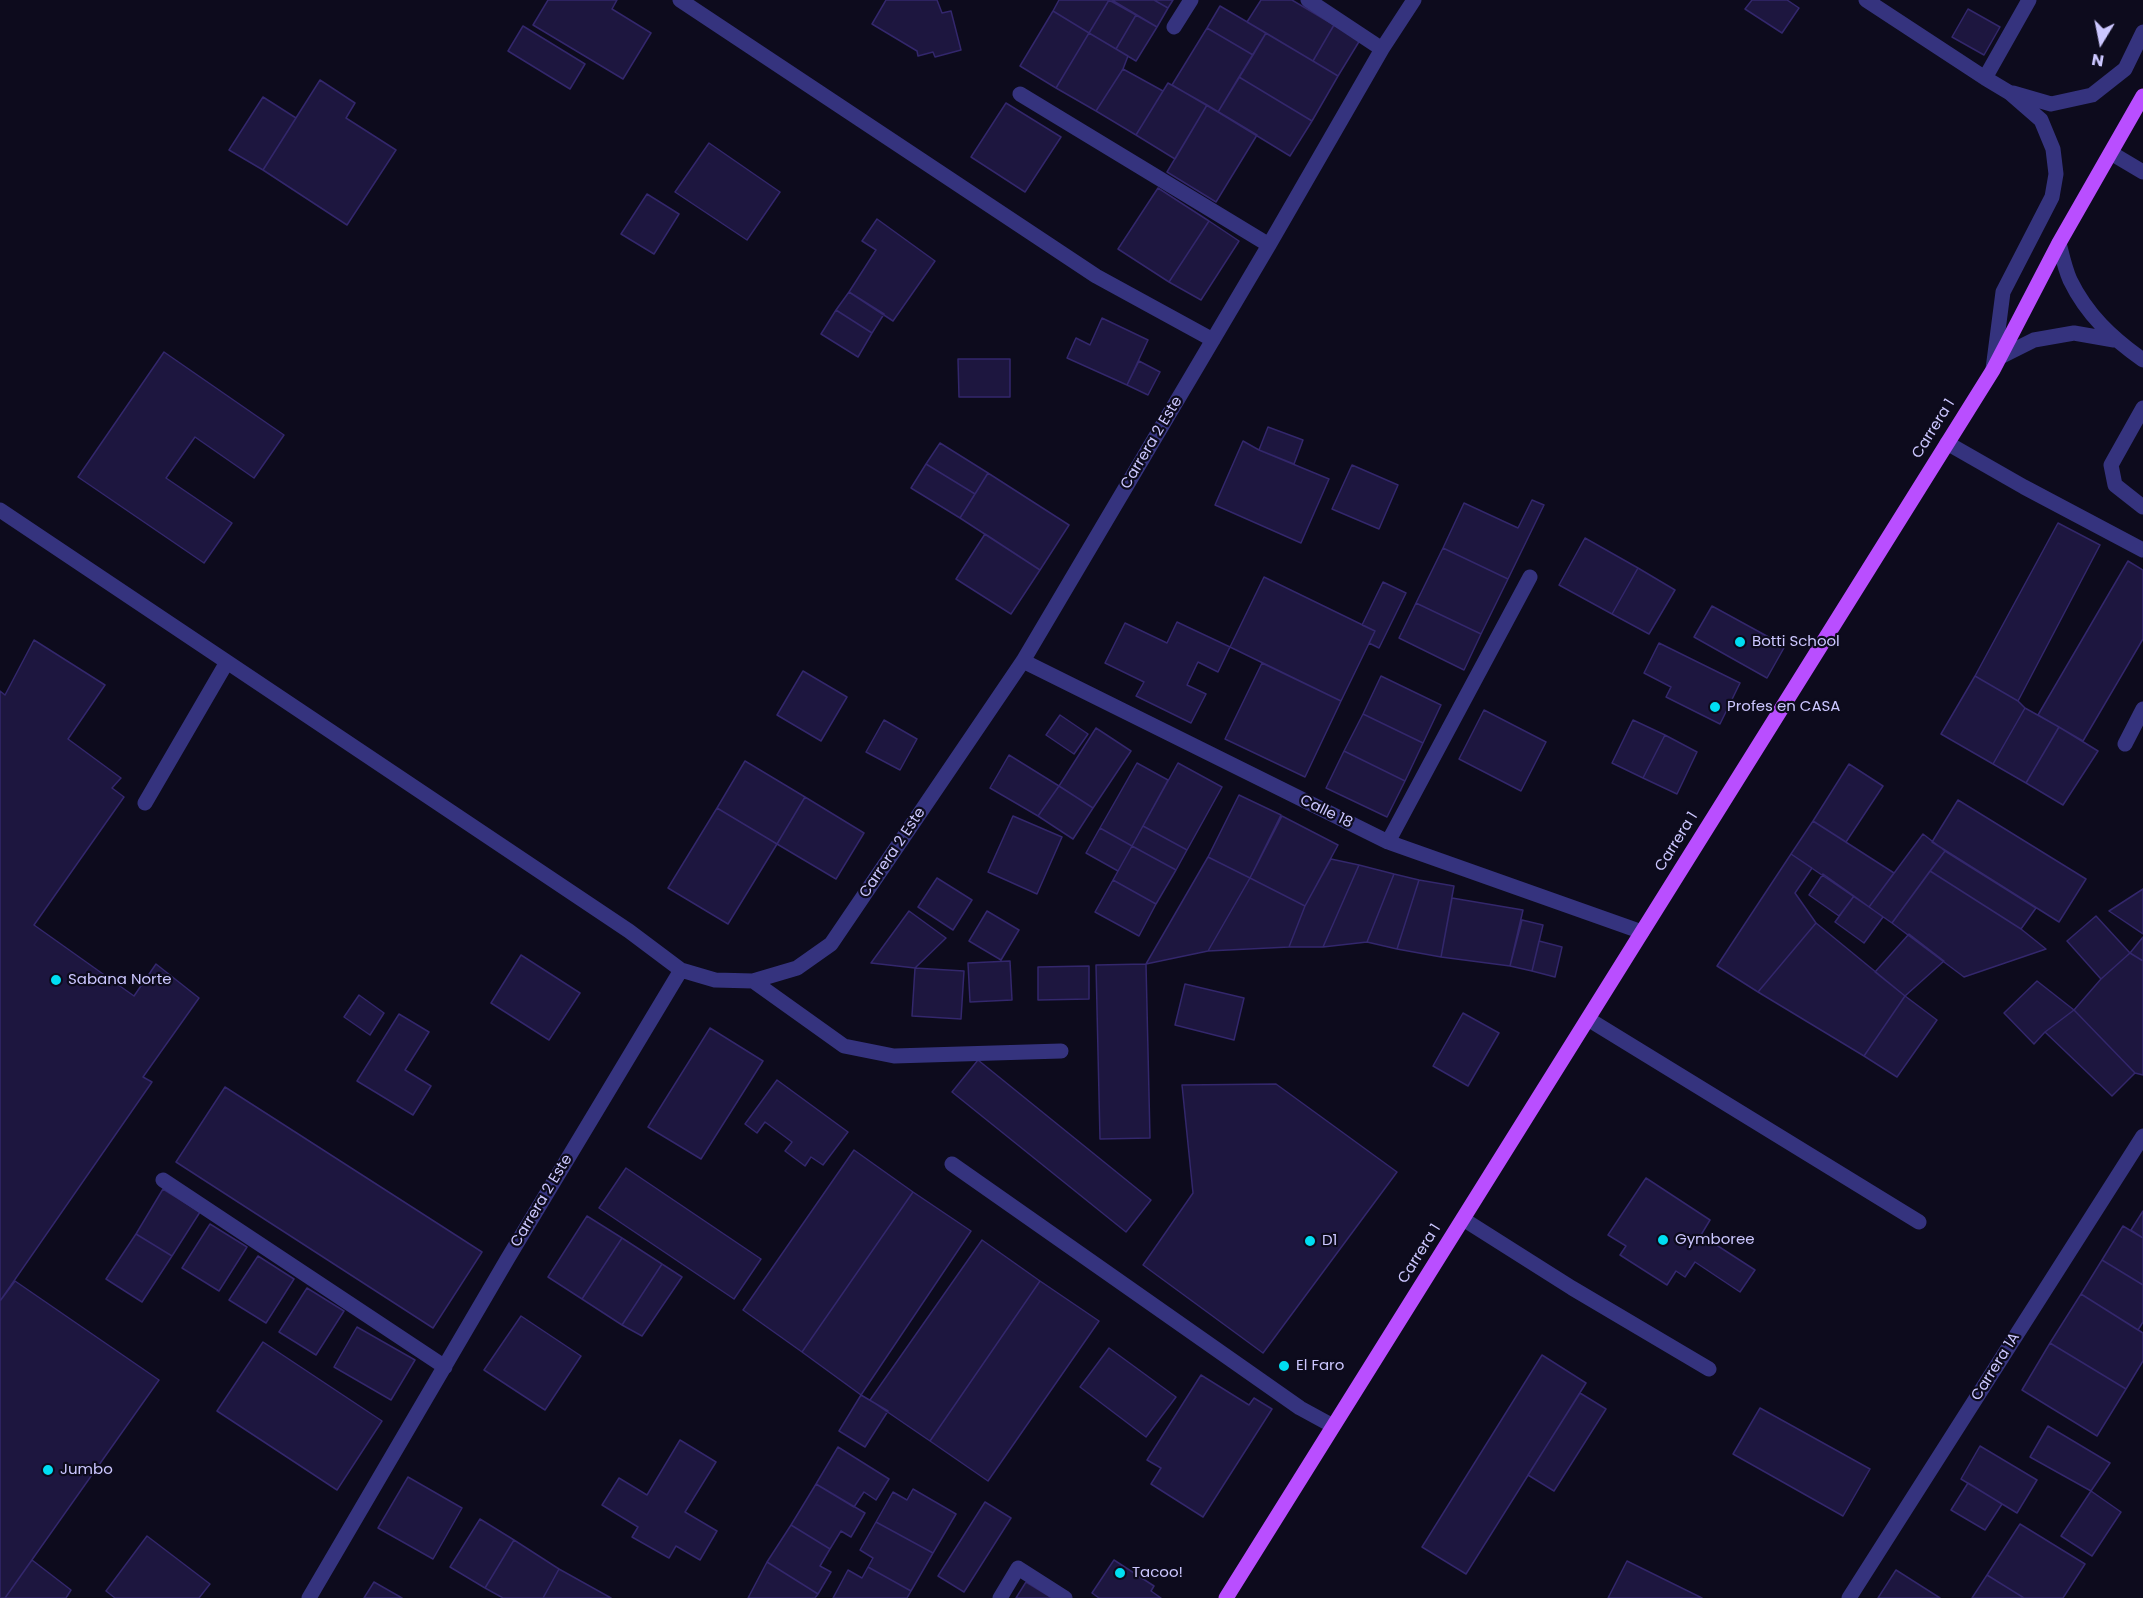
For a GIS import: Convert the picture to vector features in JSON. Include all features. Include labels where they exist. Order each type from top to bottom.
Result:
[{"type":"main road","name":"Carrera 1","points":[[1226,1598],[1947,444],[1995,364],[2059,243],[2143,96]]},
{"type":"street","points":[[680,0],[1096,276],[1213,340]]},
{"type":"street","points":[[1174,27],[1191,0]]},
{"type":"street","points":[[1308,0],[1382,49]]},
{"type":"street","name":"Carrera 2 Este","points":[[309,1598],[681,970],[715,980],[753,981],[796,968],[831,945],[1023,661],[1382,49],[1414,0]]},
{"type":"street","points":[[1866,0],[2010,93],[2041,120],[2053,149],[2056,174],[2052,197],[2003,292],[1995,364]]},
{"type":"street","points":[[1985,78],[2029,0]]},
{"type":"street","points":[[2010,93],[2051,104],[2092,95],[2125,69],[2143,32]]},
{"type":"street","points":[[1020,94],[1269,245]]},
{"type":"street","points":[[2111,153],[2143,171]]},
{"type":"street","points":[[2059,243],[2070,279],[2089,311],[2114,339],[2143,360]]},
{"type":"street","points":[[1995,364],[2034,339],[2074,333],[2114,339]]},
{"type":"street","points":[[2143,408],[2111,465],[2115,485],[2143,507]]},
{"type":"street","points":[[1947,444],[2143,550]]},
{"type":"street","points":[[0,510],[629,931],[681,970]]},
{"type":"street","points":[[1388,842],[1530,577]]},
{"type":"street","name":"Calle 18","points":[[1023,661],[1388,842],[1642,932]]},
{"type":"street","points":[[145,803],[228,662]]},
{"type":"street","points":[[2125,744],[2143,710]]},
{"type":"street","points":[[753,981],[844,1046],[894,1056],[1061,1051]]},
{"type":"street","points":[[1588,1019],[1919,1222]]},
{"type":"street","name":"Carrera 1A","points":[[1849,1598],[2143,1136]]},
{"type":"street","points":[[952,1164],[1300,1408],[1333,1426]]},
{"type":"street","points":[[163,1180],[445,1366]]},
{"type":"street","points":[[1463,1219],[1572,1288],[1709,1369]]},
{"type":"street","points":[[1000,1598],[1018,1568],[1065,1598]]},
{"type":"building","points":[[548,0],[617,0],[612,9],[651,33],[623,79],[533,25]]},
{"type":"building","points":[[886,0],[937,0],[942,13],[951,11],[961,50],[935,57],[933,52],[918,56],[917,51],[872,24]]},
{"type":"building","points":[[1059,0],[1109,0],[1089,33],[1053,11]]},
{"type":"building","points":[[1109,0],[1136,15],[1116,49],[1089,33]]},
{"type":"building","points":[[1112,0],[1154,0],[1168,8],[1157,27]]},
{"type":"building","points":[[1154,0],[1173,0],[1168,8]]},
{"type":"building","points":[[1261,0],[1292,0],[1334,25],[1313,61],[1247,22]]},
{"type":"building","points":[[1752,0],[1787,0],[1799,8],[1782,33],[1745,9]]},
{"type":"building","points":[[1220,6],[1266,33],[1253,55],[1207,28]]},
{"type":"building","points":[[1968,9],[2000,27],[1984,55],[1952,37]]},
{"type":"building","points":[[1053,11],[1089,33],[1056,88],[1020,66]]},
{"type":"building","points":[[1136,15],[1157,27],[1136,61],[1116,49]]},
{"type":"building","points":[[1334,25],[1360,40],[1338,76],[1313,61]]},
{"type":"building","points":[[523,26],[585,64],[570,89],[508,51]]},
{"type":"building","points":[[1207,28],[1253,55],[1218,112],[1172,85]]},
{"type":"building","points":[[1089,33],[1128,56],[1123,69],[1096,111],[1056,88]]},
{"type":"building","points":[[1266,33],[1338,76],[1312,121],[1239,77]]},
{"type":"building","points":[[1123,69],[1163,91],[1136,135],[1096,111]]},
{"type":"building","points":[[1239,77],[1312,121],[1290,156],[1218,112]]},
{"type":"building","points":[[320,80],[355,103],[346,118],[396,150],[347,225],[263,170]]},
{"type":"building","points":[[1168,83],[1207,105],[1175,159],[1136,135]]},
{"type":"building","points":[[263,97],[296,118],[263,170],[229,150]]},
{"type":"building","points":[[1006,103],[1061,137],[1025,192],[971,157]]},
{"type":"building","points":[[1207,105],[1257,135],[1216,202],[1167,172]]},
{"type":"building","points":[[709,143],[780,192],[747,240],[675,192]]},
{"type":"building","points":[[1158,188],[1209,221],[1169,282],[1118,249]]},
{"type":"building","points":[[647,194],[679,214],[654,254],[621,234]]},
{"type":"building","points":[[877,219],[935,261],[893,321],[849,292],[876,250],[862,241]]},
{"type":"building","points":[[1209,221],[1239,241],[1201,300],[1169,282]]},
{"type":"building","points":[[849,292],[884,314],[872,333],[836,310]]},
{"type":"building","points":[[836,310],[872,333],[858,357],[821,334]]},
{"type":"building","points":[[1102,318],[1148,340],[1127,385],[1067,358],[1076,338],[1090,345]]},
{"type":"building","points":[[164,352],[284,435],[254,478],[195,437],[166,478],[232,523],[204,563],[78,477]]},
{"type":"building","points":[[958,359],[1010,359],[1010,397],[959,397]]},
{"type":"building","points":[[1139,361],[1160,372],[1148,395],[1127,385]]},
{"type":"building","points":[[1268,427],[1303,440],[1294,464],[1259,450]]},
{"type":"building","points":[[1243,441],[1329,479],[1301,543],[1215,505]]},
{"type":"building","points":[[940,443],[988,473],[975,494],[926,464]]},
{"type":"building","points":[[926,464],[975,494],[960,518],[911,488]]},
{"type":"building","points":[[1352,465],[1398,485],[1379,529],[1332,509]]},
{"type":"building","points":[[988,473],[1069,525],[1040,570],[960,518]]},
{"type":"building","points":[[1532,500],[1544,505],[1508,579],[1443,548],[1464,503],[1518,528]]},
{"type":"building","points":[[2058,523],[2100,545],[2018,701],[1975,676]]},
{"type":"building","points":[[985,534],[1040,570],[1011,614],[956,579]]},
{"type":"building","points":[[1585,538],[1638,568],[1612,614],[1559,585]]},
{"type":"building","points":[[1443,548],[1508,579],[1481,634],[1416,603]]},
{"type":"building","points":[[2128,561],[2143,570],[2143,639],[2083,741],[2038,715]]},
{"type":"building","points":[[1638,568],[1675,590],[1649,634],[1612,614]]},
{"type":"building","points":[[1264,577],[1375,631],[1341,701],[1230,647]]},
{"type":"building","points":[[1383,582],[1406,593],[1379,648],[1369,643],[1375,631],[1362,625]]},
{"type":"building","points":[[1416,603],[1481,634],[1464,670],[1399,638]]},
{"type":"building","name":"Botti School","points":[[1712,606],[1785,646],[1767,678],[1694,637]]},
{"type":"building","points":[[1177,622],[1230,647],[1218,672],[1198,662],[1187,685],[1206,694],[1191,723],[1136,696],[1144,682],[1105,663],[1125,623],[1167,643]]},
{"type":"building","name":"Sabana Norte","points":[[34,640],[105,685],[68,739],[121,778],[112,788],[124,797],[34,925],[134,996],[156,964],[199,998],[143,1077],[152,1082],[0,1301],[0,691],[5,695]]},
{"type":"building","points":[[1659,643],[1740,683],[1720,724],[1666,697],[1671,687],[1644,673]]},
{"type":"building","points":[[1262,663],[1341,701],[1305,777],[1225,739]]},
{"type":"building","points":[[803,671],[847,697],[821,741],[777,715]]},
{"type":"building","points":[[1381,676],[1441,705],[1423,743],[1363,714]]},
{"type":"building","points":[[1975,676],[2018,701],[2025,708],[1993,764],[1941,734]]},
{"type":"building","points":[[2025,708],[2059,727],[2026,783],[1993,764]]},
{"type":"building","points":[[1484,710],[1546,742],[1521,791],[1459,759]]},
{"type":"building","points":[[1363,714],[1423,743],[1405,781],[1344,751]]},
{"type":"building","points":[[1060,715],[1088,734],[1074,754],[1046,735]]},
{"type":"building","points":[[884,720],[917,739],[900,770],[866,752]]},
{"type":"building","points":[[1633,720],[1665,735],[1643,778],[1612,763]]},
{"type":"building","points":[[2059,727],[2098,751],[2063,805],[2026,783]]},
{"type":"building","points":[[1096,728],[1131,751],[1093,808],[1059,786]]},
{"type":"building","points":[[1665,735],[1697,752],[1677,794],[1643,778]]},
{"type":"building","points":[[1344,751],[1405,781],[1387,817],[1326,788]]},
{"type":"building","points":[[1009,755],[1059,786],[1038,816],[990,788]]},
{"type":"building","points":[[745,761],[805,797],[777,844],[717,808]]},
{"type":"building","points":[[1137,763],[1168,780],[1132,846],[1100,828]]},
{"type":"building","points":[[1178,763],[1222,787],[1187,850],[1143,826]]},
{"type":"building","points":[[1849,764],[1883,786],[1846,842],[1813,821]]},
{"type":"building","points":[[1059,786],[1093,808],[1073,839],[1038,816]]},
{"type":"building","points":[[1239,795],[1281,815],[1250,878],[1208,857]]},
{"type":"building","points":[[805,797],[864,833],[836,879],[777,844]]},
{"type":"building","points":[[1958,800],[2086,879],[2059,922],[1932,842]]},
{"type":"building","points":[[717,808],[777,844],[728,924],[668,888]]},
{"type":"building","points":[[1013,816],[1062,837],[1037,894],[988,872]]},
{"type":"building","points":[[1282,816],[1338,845],[1305,906],[1250,878]]},
{"type":"building","points":[[1813,821],[1894,873],[1869,907],[1791,854]]},
{"type":"building","points":[[1143,826],[1187,850],[1176,870],[1132,846]]},
{"type":"building","points":[[1100,828],[1132,846],[1118,871],[1086,853]]},
{"type":"building","points":[[1923,834],[1945,851],[1892,923],[1869,907]]},
{"type":"building","points":[[1132,846],[1176,870],[1156,904],[1113,880]]},
{"type":"building","points":[[1945,851],[2036,908],[2021,929],[1930,871]]},
{"type":"building","points":[[1791,854],[1812,868],[1795,893],[1816,923],[1758,992],[1717,966]]},
{"type":"building","points":[[1208,857],[1250,878],[1208,951],[1146,964]]},
{"type":"building","points":[[1331,859],[1359,865],[1323,947],[1289,947],[1305,906]]},
{"type":"building","points":[[1359,865],[1394,874],[1367,942],[1323,947]]},
{"type":"building","points":[[1930,871],[2021,929],[2046,949],[1964,977],[1892,923]]},
{"type":"building","points":[[1394,874],[1419,880],[1397,949],[1367,942]]},
{"type":"building","points":[[1823,874],[1854,896],[1839,916],[1809,895]]},
{"type":"building","points":[[937,878],[972,900],[953,930],[918,907]]},
{"type":"building","points":[[1250,878],[1305,906],[1289,947],[1208,951]]},
{"type":"building","points":[[1113,880],[1156,904],[1139,936],[1095,912]]},
{"type":"building","points":[[1419,880],[1454,886],[1441,957],[1397,949]]},
{"type":"building","points":[[2143,889],[2143,934],[2109,911]]},
{"type":"building","points":[[1854,896],[1883,917],[1864,943],[1835,922]]},
{"type":"building","points":[[1452,898],[1523,910],[1510,966],[1441,957]]},
{"type":"building","points":[[909,911],[946,938],[915,968],[871,963]]},
{"type":"building","points":[[987,911],[1019,930],[1001,960],[969,941]]},
{"type":"building","points":[[2096,916],[2130,953],[2101,979],[2067,941]]},
{"type":"building","points":[[1522,920],[1543,925],[1532,971],[1510,966]]},
{"type":"building","points":[[1816,923],[1905,996],[1864,1056],[1758,992]]},
{"type":"building","points":[[1909,934],[1944,961],[1905,996],[1875,972]]},
{"type":"building","points":[[2143,937],[2143,961],[2130,953]]},
{"type":"building","points":[[1539,941],[1562,947],[1555,977],[1532,971]]},
{"type":"building","points":[[2130,953],[2143,961],[2143,1075],[2135,1073],[2074,1010],[2101,979]]},
{"type":"building","points":[[521,955],[580,993],[549,1040],[491,1003]]},
{"type":"building","points":[[1010,961],[1012,1000],[970,1002],[968,963]]},
{"type":"building","points":[[1146,964],[1150,1138],[1100,1139],[1096,965]]},
{"type":"building","points":[[1089,966],[1089,999],[1038,1000],[1038,967]]},
{"type":"building","points":[[915,968],[964,971],[961,1019],[912,1016]]},
{"type":"building","points":[[2037,981],[2074,1010],[2045,1032],[2034,1044],[2004,1013]]},
{"type":"building","points":[[1185,984],[1244,998],[1234,1040],[1175,1025]]},
{"type":"building","points":[[359,995],[384,1013],[370,1035],[344,1017]]},
{"type":"building","points":[[1905,996],[1937,1020],[1897,1077],[1864,1056]]},
{"type":"building","points":[[2074,1010],[2135,1073],[2112,1096],[2045,1032]]},
{"type":"building","points":[[1463,1013],[1499,1033],[1468,1086],[1433,1066]]},
{"type":"building","points":[[399,1014],[429,1032],[405,1070],[431,1086],[413,1115],[357,1081]]},
{"type":"building","points":[[710,1028],[763,1061],[701,1159],[648,1127]]},
{"type":"building","points":[[978,1060],[1151,1200],[1126,1232],[952,1092]]},
{"type":"building","points":[[777,1080],[848,1132],[823,1165],[811,1157],[805,1166],[785,1151],[792,1142],[765,1122],[757,1133],[745,1124]]},
{"type":"building","points":[[1276,1084],[1397,1172],[1263,1353],[1143,1265],[1193,1193],[1182,1085]]},
{"type":"building","points":[[225,1087],[482,1252],[433,1328],[176,1162]]},
{"type":"building","points":[[854,1150],[913,1192],[802,1352],[743,1310]]},
{"type":"building","points":[[626,1168],[761,1259],[734,1299],[599,1208]]},
{"type":"building","name":"Gymboree","points":[[1646,1178],[1710,1220],[1701,1235],[1755,1270],[1740,1292],[1695,1262],[1685,1277],[1676,1271],[1667,1285],[1620,1255],[1626,1246],[1608,1235]]},
{"type":"building","points":[[163,1189],[200,1212],[172,1256],[136,1234]]},
{"type":"building","points":[[913,1192],[971,1231],[861,1395],[802,1352]]},
{"type":"building","points":[[2143,1211],[2143,1238],[2131,1230]]},
{"type":"building","points":[[587,1216],[622,1238],[582,1299],[548,1277]]},
{"type":"building","points":[[210,1224],[247,1247],[219,1291],[182,1268]]},
{"type":"building","points":[[2123,1226],[2143,1238],[2143,1285],[2102,1260]]},
{"type":"building","points":[[136,1234],[172,1256],[142,1302],[106,1279]]},
{"type":"building","points":[[622,1238],[662,1264],[622,1325],[582,1299]]},
{"type":"building","points":[[982,1240],[1040,1281],[930,1441],[870,1400]]},
{"type":"building","points":[[258,1256],[294,1279],[266,1323],[229,1300]]},
{"type":"building","points":[[2102,1260],[2143,1285],[2143,1322],[2138,1330],[2081,1294]]},
{"type":"building","points":[[662,1264],[682,1277],[642,1336],[622,1325]]},
{"type":"building","name":"Jumbo","points":[[15,1281],[159,1380],[5,1598],[0,1598],[0,1301]]},
{"type":"building","points":[[1040,1281],[1099,1321],[988,1481],[930,1441]]},
{"type":"building","points":[[307,1288],[344,1311],[316,1355],[279,1332]]},
{"type":"building","points":[[2081,1294],[2143,1333],[2143,1361],[2126,1389],[2050,1343]]},
{"type":"building","points":[[521,1316],[581,1356],[545,1410],[484,1370]]},
{"type":"building","points":[[357,1327],[415,1360],[391,1400],[334,1367]]},
{"type":"building","points":[[263,1342],[382,1421],[337,1490],[217,1411]]},
{"type":"building","points":[[2050,1343],[2126,1389],[2097,1436],[2022,1390]]},
{"type":"building","points":[[1109,1348],[1176,1397],[1146,1437],[1080,1387]]},
{"type":"building","points":[[1542,1355],[1586,1383],[1466,1574],[1422,1547]]},
{"type":"building","points":[[1201,1375],[1249,1405],[1254,1398],[1272,1409],[1203,1517],[1151,1484],[1161,1468],[1147,1460]]},
{"type":"building","points":[[1580,1393],[1606,1409],[1554,1491],[1528,1475]]},
{"type":"building","points":[[861,1395],[888,1411],[865,1447],[839,1431]]},
{"type":"building","points":[[1760,1408],[1870,1469],[1843,1516],[1733,1454]]},
{"type":"building","points":[[2048,1426],[2110,1463],[2091,1491],[2030,1457]]},
{"type":"building","points":[[680,1440],[716,1462],[685,1512],[717,1531],[700,1560],[676,1546],[669,1558],[632,1537],[638,1527],[602,1505],[619,1478],[647,1495]]},
{"type":"building","points":[[1980,1446],[2037,1480],[2017,1513],[1961,1479]]},
{"type":"building","points":[[838,1447],[889,1479],[876,1500],[864,1492],[854,1507],[816,1484]]},
{"type":"building","points":[[408,1477],[462,1508],[433,1559],[378,1528]]},
{"type":"building","points":[[1968,1483],[2002,1504],[1985,1530],[1951,1510]]},
{"type":"building","points":[[816,1484],[865,1513],[851,1537],[841,1531],[830,1549],[791,1525]]},
{"type":"building","points":[[913,1489],[956,1514],[933,1553],[876,1522],[893,1492],[907,1500]]},
{"type":"building","points":[[2091,1491],[2121,1512],[2092,1556],[2061,1536]]},
{"type":"building","points":[[985,1502],[1011,1518],[964,1592],[938,1576]]},
{"type":"building","points":[[480,1519],[514,1540],[485,1588],[450,1567]]},
{"type":"building","points":[[876,1522],[933,1553],[911,1591],[868,1567],[873,1558],[860,1550]]},
{"type":"building","points":[[2020,1524],[2085,1564],[2063,1598],[2024,1598],[1987,1575]]},
{"type":"building","points":[[791,1525],[830,1549],[820,1566],[831,1572],[818,1594],[767,1562]]},
{"type":"building","points":[[147,1536],[210,1584],[199,1598],[115,1598],[106,1591]]},
{"type":"building","points":[[514,1540],[559,1569],[543,1598],[503,1598],[485,1588]]},
{"type":"building","points":[[32,1560],[71,1590],[66,1598],[5,1598]]},
{"type":"building","name":"Tacoo!","points":[[1114,1560],[1154,1586],[1151,1591],[1161,1598],[1099,1598],[1092,1593]]},
{"type":"building","points":[[1627,1561],[1702,1598],[1608,1598]]},
{"type":"building","points":[[767,1562],[818,1594],[815,1598],[748,1598]]},
{"type":"building","points":[[868,1567],[911,1591],[907,1598],[833,1598],[848,1570],[862,1578]]},
{"type":"building","points":[[559,1569],[611,1598],[543,1598]]},
{"type":"building","points":[[1896,1570],[1940,1598],[1878,1598]]},
{"type":"building","points":[[1987,1575],[2024,1598],[1972,1598]]},
{"type":"building","points":[[374,1582],[402,1598],[364,1598]]},
{"type":"building","points":[[1026,1582],[1052,1598],[1016,1598]]},
{"type":"place","name":"Botti School","points":[[1740,642]]},
{"type":"place","name":"Profes en CASA","points":[[1715,707]]},
{"type":"place","name":"Sabana Norte","points":[[56,980]]},
{"type":"place","name":"Gymboree","points":[[1663,1240]]},
{"type":"place","name":"D1","points":[[1310,1241]]},
{"type":"place","name":"El Faro","points":[[1284,1366]]},
{"type":"place","name":"Jumbo","points":[[48,1470]]},
{"type":"place","name":"Tacoo!","points":[[1120,1573]]}]
